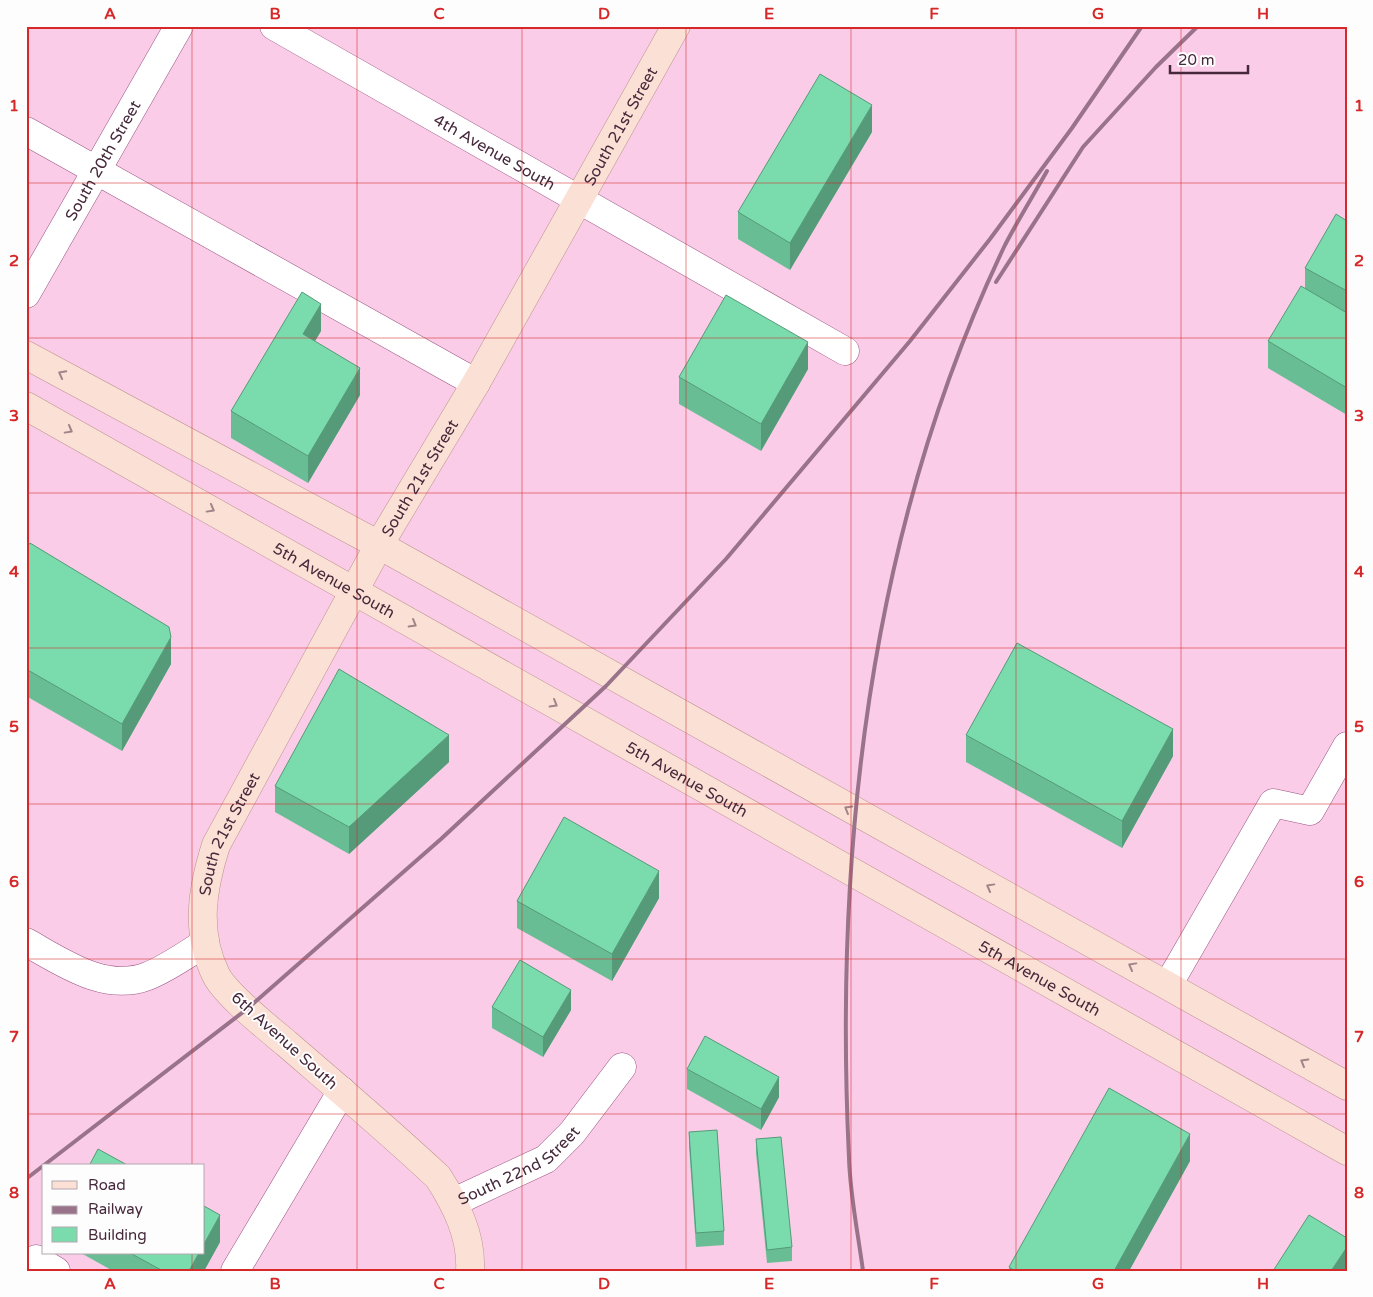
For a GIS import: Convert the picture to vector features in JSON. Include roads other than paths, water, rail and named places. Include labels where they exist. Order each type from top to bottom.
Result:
[{"type":"main road","name":"South 21st Street","points":[[205,943],[201,912],[205,881],[216,846],[379,545],[476,383],[676,26]]},
{"type":"main road","points":[[26,355],[379,545],[854,813],[1168,985],[1347,1086]]},
{"type":"main road","name":"5th Avenue South","points":[[26,406],[354,590],[833,863],[1347,1151]]},
{"type":"main road","name":"6th Avenue South","points":[[205,943],[217,976],[247,1009],[438,1177],[454,1202]]},
{"type":"main road","name":"South 22nd Street","points":[[454,1202],[466,1233],[470,1271]]},
{"type":"street","name":"South 20th Street","points":[[26,294],[98,171],[179,26]]},
{"type":"street","name":"4th Avenue South","points":[[274,26],[845,351]]},
{"type":"street","points":[[26,131],[476,383]]},
{"type":"street","points":[[1168,985],[1273,803],[1310,812],[1337,785],[1347,746]]},
{"type":"street","points":[[26,942],[82,973],[115,981],[147,977],[205,943]]},
{"type":"street","name":"South 22nd Street","points":[[454,1202],[546,1159],[572,1133],[622,1067]]},
{"type":"street","points":[[235,1271],[342,1092]]},
{"type":"railway","points":[[46,1164],[247,1009],[441,839],[606,686],[726,559],[910,341],[990,239],[1072,128],[1142,26]]},
{"type":"railway","points":[[996,282],[1083,147],[1156,67],[1198,26]]},
{"type":"railway","points":[[863,1271],[850,1172],[846,1041],[848,924],[856,807],[870,691],[892,576],[921,464],[959,353],[1005,245],[1047,171]]},
{"type":"railway","points":[[26,1179],[42,1167]]}]
